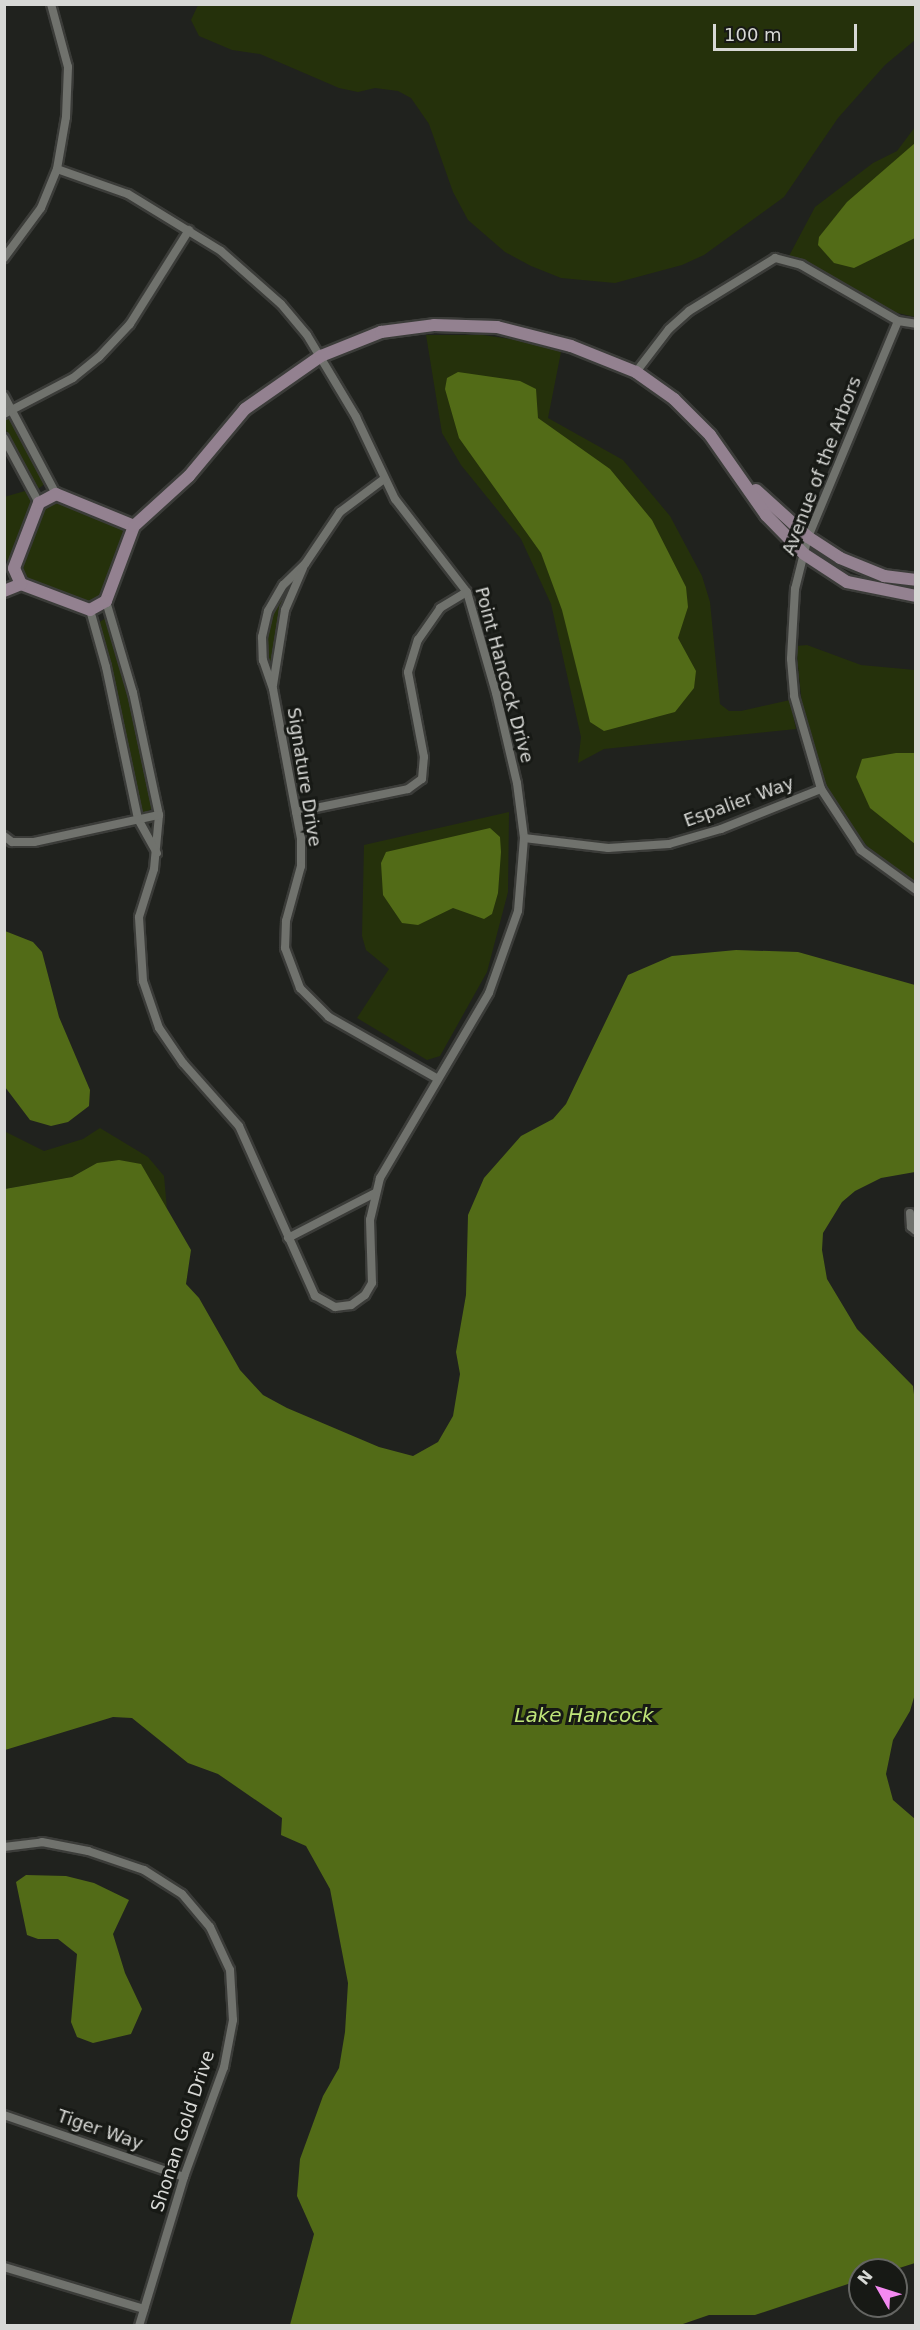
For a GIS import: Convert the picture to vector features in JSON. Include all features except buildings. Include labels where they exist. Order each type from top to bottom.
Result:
[{"type":"street","points":[[4,258],[41,208],[57,169],[66,117],[68,67],[51,4]]},
{"type":"street","name":"Point Hancock Drive","points":[[57,169],[128,194],[189,230],[254,278],[281,304],[321,356],[356,417],[384,479],[419,533],[447,563],[467,592],[517,783],[524,838],[521,892],[506,952],[489,993],[387,1164],[375,1193],[370,1220],[372,1283],[365,1295],[351,1305],[335,1307],[315,1296],[239,1126],[183,1063],[159,1028],[149,1000],[143,981],[139,918],[157,853],[159,816],[133,693],[106,601]]},
{"type":"street","points":[[8,412],[73,378],[99,357],[130,324],[189,230]]},
{"type":"street","points":[[636,372],[669,329],[689,311],[775,258],[801,265],[898,321],[915,324]]},
{"type":"street","name":"Avenue of the Arbors","points":[[898,321],[808,537],[795,589],[791,659],[794,696],[821,789],[861,850],[915,890]]},
{"type":"street","points":[[90,610],[106,601],[134,526],[189,476],[244,409],[321,356],[381,332],[470,325],[497,327],[571,346],[636,372],[674,399],[710,435],[766,515],[804,554],[847,582],[915,596]]},
{"type":"street","points":[[4,396],[8,412],[56,494],[134,526]]},
{"type":"street","points":[[4,438],[39,503]]},
{"type":"street","points":[[738,472],[808,537],[856,566],[884,576],[915,580]]},
{"type":"street","name":"Signature Drive","points":[[384,479],[340,512],[304,564],[283,585],[268,611],[262,637],[263,660],[273,688],[296,812],[301,866],[286,921],[285,948],[300,988],[329,1017],[438,1079]]},
{"type":"street","points":[[56,494],[39,503],[9,570],[21,584],[90,610]]},
{"type":"street","name":"Signature Drive","points":[[273,688],[283,619],[304,564]]},
{"type":"street","points":[[4,591],[21,584]]},
{"type":"street","points":[[296,812],[408,789],[422,779],[424,758],[408,672],[418,640],[440,609],[467,592]]},
{"type":"street","points":[[90,610],[106,668],[138,819],[157,853]]},
{"type":"street","name":"Espalier Way","points":[[524,838],[608,848],[669,844],[721,829],[821,789]]},
{"type":"street","points":[[4,836],[12,842],[34,842],[159,816]]},
{"type":"street","points":[[288,1238],[375,1193]]},
{"type":"street","points":[[910,1213],[911,1227],[915,1231]]},
{"type":"street","name":"Shonan Gold Drive","points":[[4,1847],[42,1842],[88,1851],[144,1870],[182,1894],[210,1927],[230,1970],[233,2020],[224,2067],[184,2177],[139,2325]]},
{"type":"street","name":"Tiger Way","points":[[4,2115],[184,2177]]},
{"type":"street","points":[[4,2267],[144,2309]]},
{"type":"shaded area","points":[[198,5],[915,5],[915,40],[885,65],[838,118],[784,197],[704,255],[682,265],[615,283],[561,278],[531,266],[505,252],[468,220],[453,192],[429,124],[411,98],[398,91],[375,88],[358,92],[339,88],[260,54],[232,50],[199,36],[191,20]]},
{"type":"shaded area","points":[[915,127],[915,317],[885,310],[802,260],[789,256],[815,207],[873,163],[897,151]]},
{"type":"shaded area","points":[[426,335],[483,335],[543,344],[561,352],[548,418],[623,460],[670,516],[702,576],[710,602],[720,704],[729,711],[741,711],[790,700],[796,729],[604,749],[578,763],[581,737],[551,604],[521,539],[461,465],[442,433]]},
{"type":"shaded area","points":[[11,415],[46,483],[38,489],[5,428],[5,417]]},
{"type":"shaded area","points":[[25,491],[34,504],[26,515],[9,566],[5,556],[4,497]]},
{"type":"shaded area","points":[[55,500],[123,529],[124,536],[102,596],[91,604],[28,581],[21,572],[43,507]]},
{"type":"shaded area","points":[[293,581],[278,632],[272,676],[267,667],[267,629],[275,605]]},
{"type":"shaded area","points":[[107,617],[123,663],[152,808],[144,814],[140,811],[110,666],[97,624]]},
{"type":"shaded area","points":[[807,645],[861,665],[915,670],[915,883],[867,846],[838,810],[825,785],[802,705],[796,646]]},
{"type":"shaded area","points":[[509,812],[508,892],[487,972],[440,1056],[427,1060],[357,1018],[389,969],[366,950],[362,936],[364,845]]},
{"type":"shaded area","points":[[100,1128],[148,1157],[164,1176],[167,1209],[141,1165],[97,1163],[72,1177],[5,1189],[4,1131],[44,1151],[83,1139]]},
{"type":"water","points":[[915,143],[915,238],[854,268],[834,263],[818,245],[819,237],[847,202]]},
{"type":"water","points":[[458,372],[520,381],[536,389],[538,418],[610,469],[652,520],[686,587],[688,607],[678,638],[696,671],[694,688],[675,712],[604,731],[590,722],[562,610],[541,553],[459,438],[445,389],[447,378]]},
{"type":"water","points":[[896,753],[915,753],[915,844],[870,808],[856,777],[862,759]]},
{"type":"water","points":[[490,828],[500,837],[501,852],[498,893],[492,914],[484,919],[453,908],[418,925],[402,923],[383,895],[381,863],[386,852]]},
{"type":"water","points":[[5,931],[33,942],[42,952],[59,1017],[90,1090],[89,1106],[68,1122],[51,1126],[30,1120],[5,1087]]},
{"type":"water","name":"Lake Hancock","points":[[736,950],[798,952],[915,985],[915,1172],[881,1178],[855,1191],[842,1202],[823,1233],[822,1250],[827,1279],[857,1329],[913,1386],[915,1403],[915,1694],[910,1711],[893,1740],[886,1774],[893,1800],[915,1819],[915,2263],[908,2265],[908,2258],[848,2258],[848,2284],[755,2315],[709,2315],[680,2325],[290,2325],[314,2234],[297,2196],[300,2159],[323,2096],[339,2068],[345,2032],[348,1983],[330,1889],[306,1846],[281,1835],[282,1818],[218,1774],[188,1763],[132,1718],[113,1717],[5,1750],[5,1189],[72,1177],[97,1163],[119,1160],[141,1164],[191,1250],[186,1284],[199,1298],[240,1370],[263,1395],[287,1408],[379,1447],[413,1456],[438,1442],[453,1416],[460,1374],[456,1352],[466,1295],[468,1215],[484,1178],[521,1136],[553,1119],[566,1104],[628,975],[672,956]]},
{"type":"water","points":[[26,1875],[66,1876],[94,1883],[129,1900],[113,1934],[125,1973],[142,2009],[131,2034],[93,2043],[77,2037],[71,2022],[77,1954],[58,1939],[38,1939],[27,1935],[16,1882]]}]
